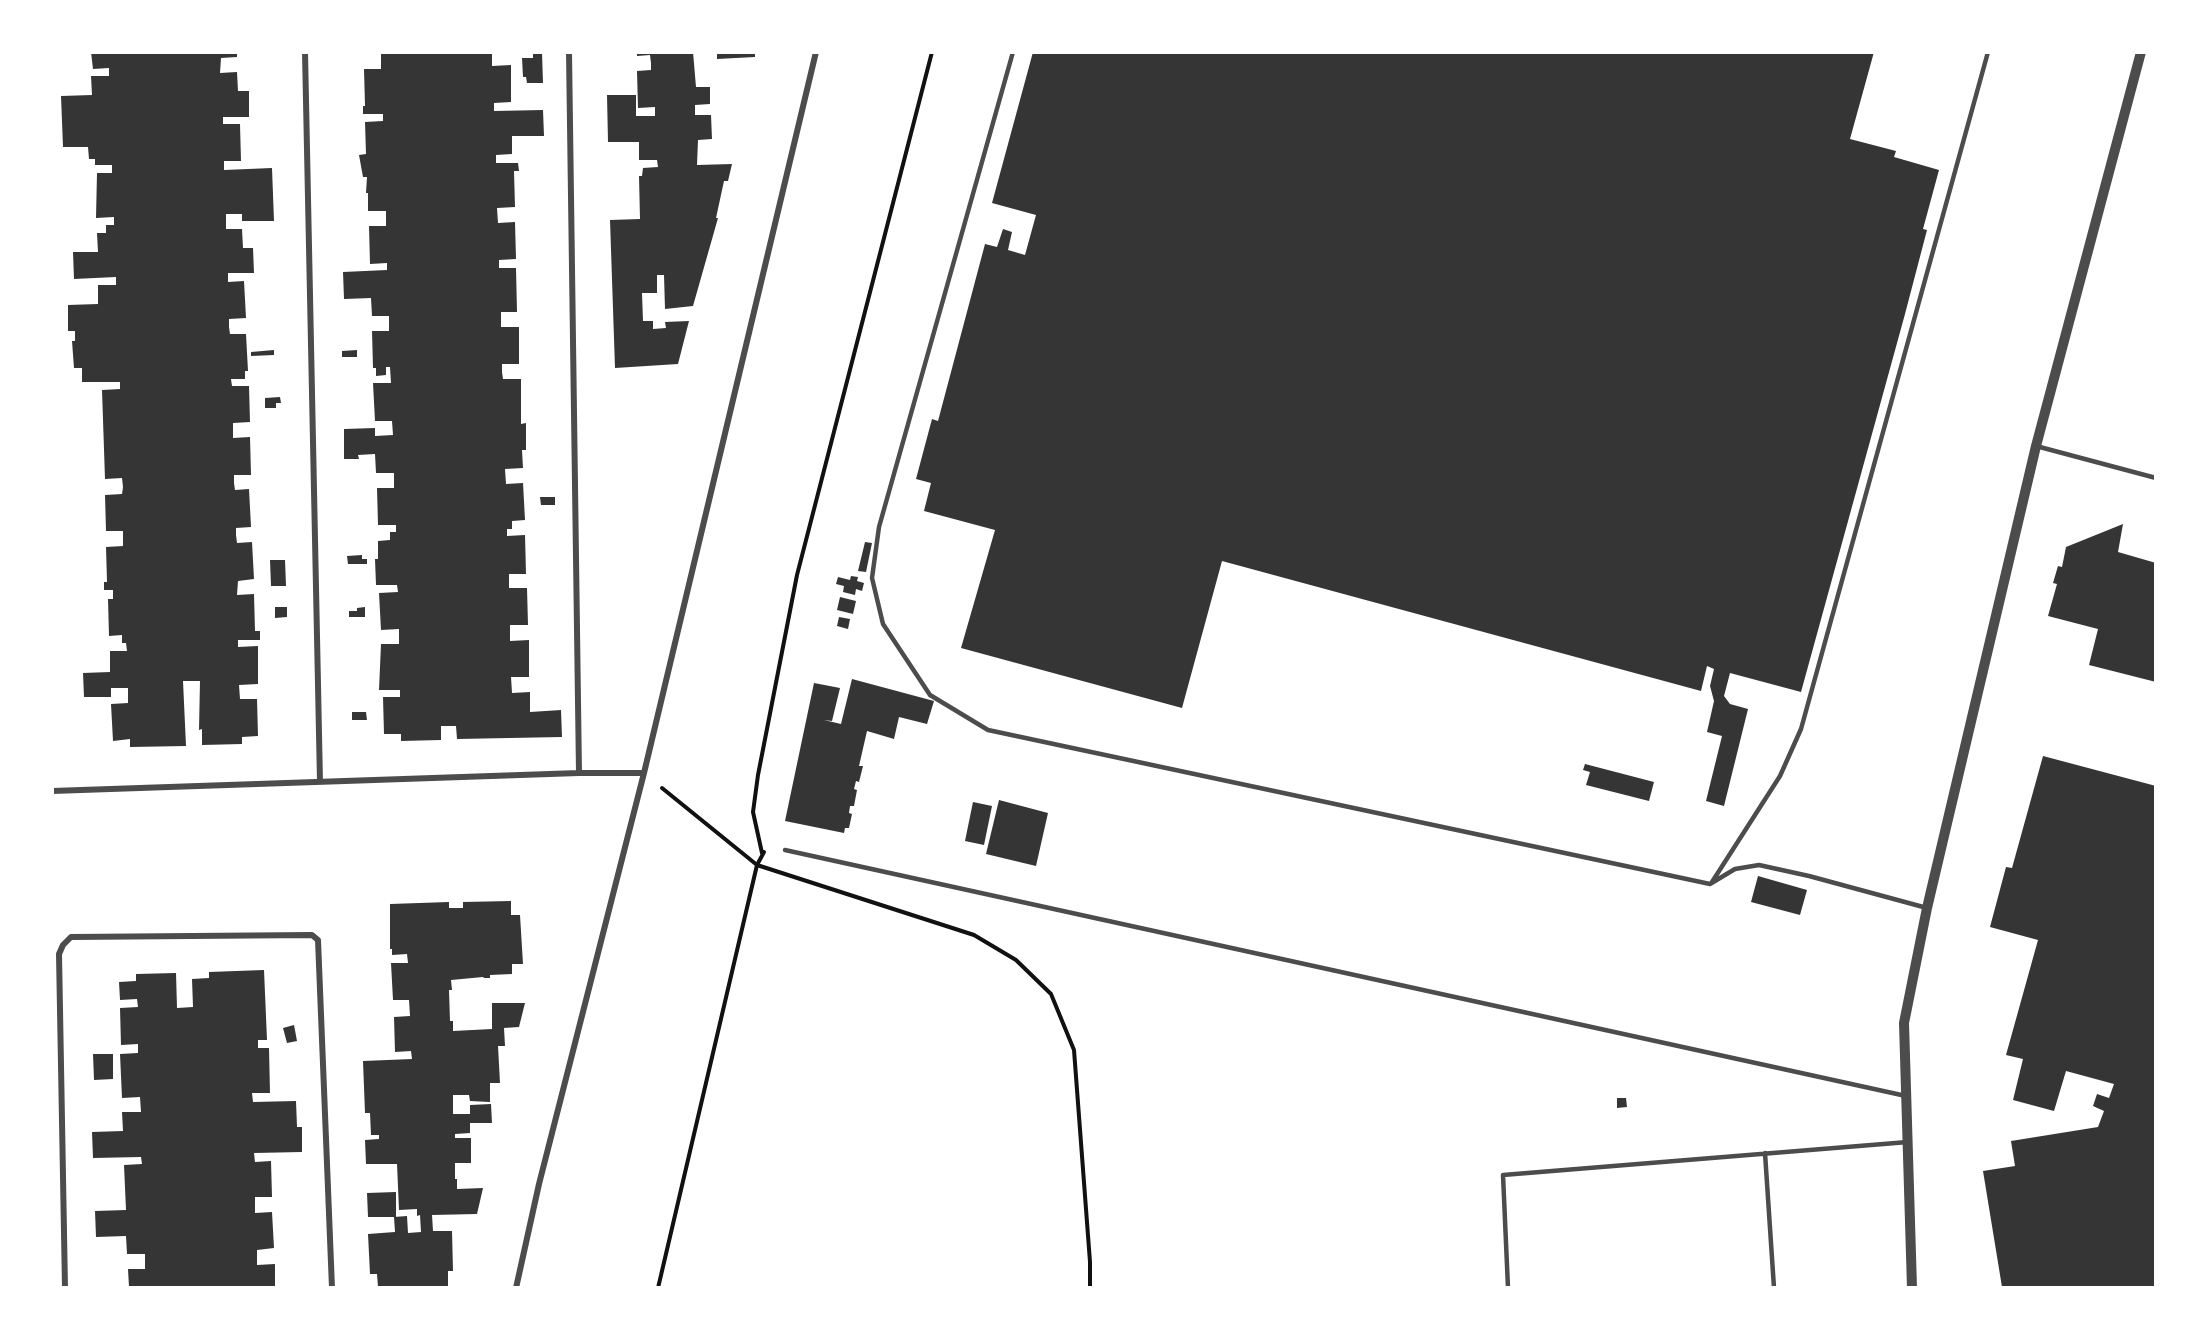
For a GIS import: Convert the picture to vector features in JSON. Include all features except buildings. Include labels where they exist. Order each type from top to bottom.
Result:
[{"type":"street","points":[[305,52],[320,782]]},
{"type":"street","points":[[569,52],[579,773]]},
{"type":"street","points":[[516,1287],[644,773],[816,52]]},
{"type":"street","points":[[1912,1287],[1904,1023],[1927,908],[2036,446],[2141,52]]},
{"type":"street","points":[[52,791],[579,773],[644,773]]},
{"type":"street","points":[[65,1287],[59,954],[63,945],[71,937],[312,935],[318,940],[332,1287]]},
{"type":"lane","points":[[1013,52],[879,527],[873,578],[883,624],[930,695],[988,730],[1710,884],[1735,869],[1759,865],[1927,908]]},
{"type":"lane","points":[[1710,884],[1780,776],[1801,729],[1988,52]]},
{"type":"lane","points":[[2036,446],[2156,478]]},
{"type":"lane","points":[[784,850],[1906,1096]]},
{"type":"lane","points":[[1508,1287],[1503,1175],[1908,1142]]},
{"type":"lane","points":[[1765,1153],[1774,1287]]},
{"type":"path","points":[[658,1287],[757,865],[762,852],[753,812],[758,775],[797,575],[932,52]]},
{"type":"path","points":[[644,773],[757,865],[974,935],[1016,960],[1051,994],[1074,1050],[1090,1287]]},
{"type":"path","points":[[762,852],[769,848],[784,850]]}]
